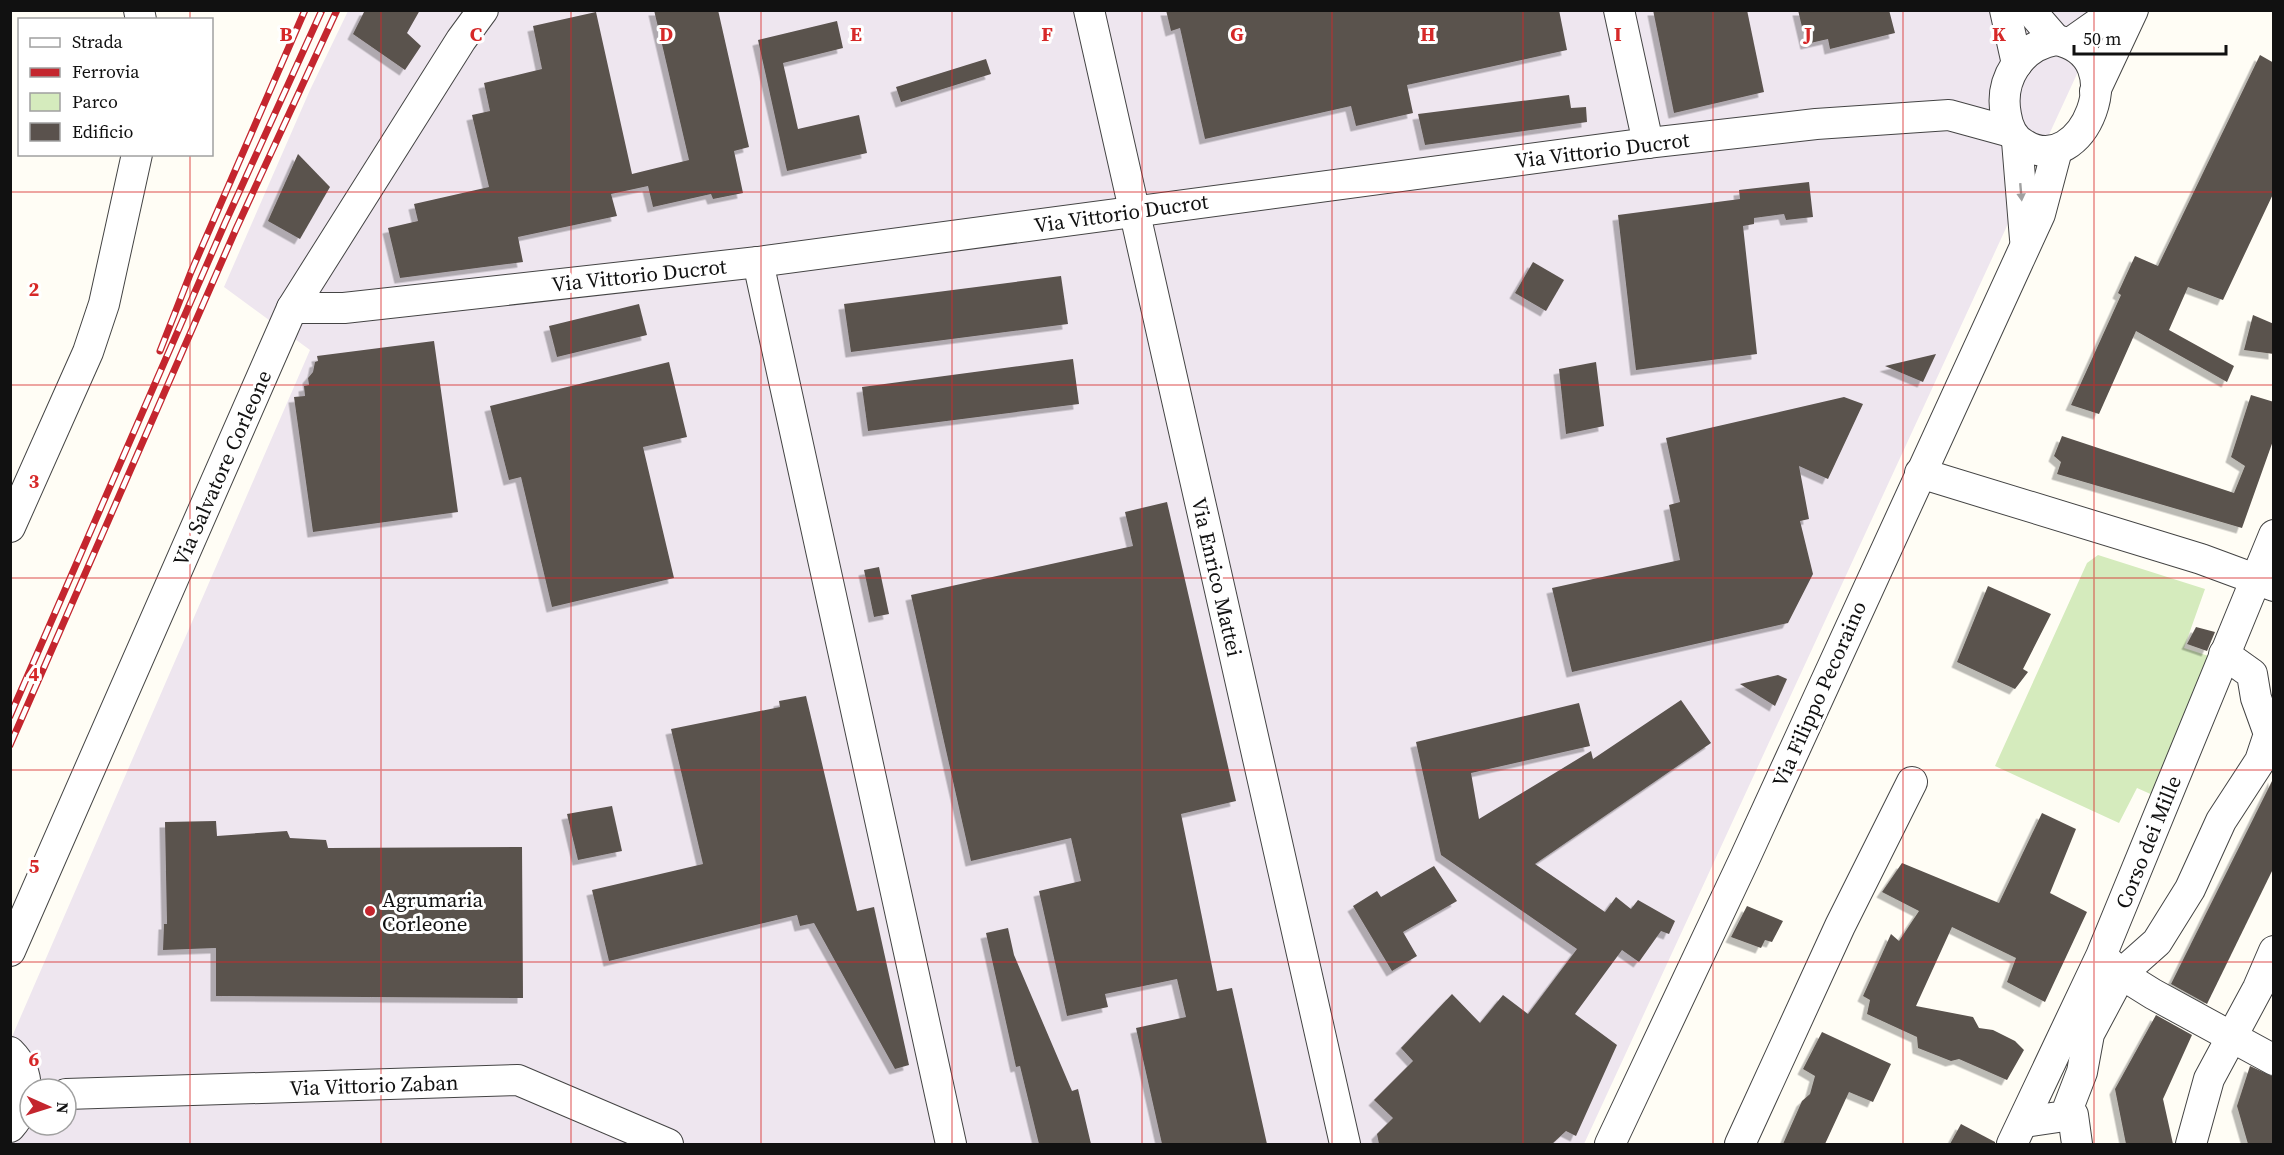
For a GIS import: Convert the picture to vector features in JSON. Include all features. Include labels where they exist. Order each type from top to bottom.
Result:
[{"type":"street","name":"Via Salvatore Corleone","points":[[10,951],[292,308],[461,40],[483,10]]},
{"type":"street","name":"Via Enrico Mattei","points":[[1089,10],[1345,1144]]},
{"type":"street","points":[[1618,10],[1648,143]]},
{"type":"street","name":"Via Filippo Pecoraino","points":[[2006,10],[2011,76],[2006,117],[2014,136],[2025,242]]},
{"type":"street","points":[[2030,10],[2063,42],[2089,59],[2094,73],[2095,91]]},
{"type":"street","points":[[1949,115],[2011,76],[2033,48],[2063,42],[2117,10]]},
{"type":"street","points":[[1949,115],[2014,136],[2030,149],[2057,150],[2069,143],[2088,120],[2095,91],[2133,10]]},
{"type":"street","name":"Via Vittorio Ducrot","points":[[292,308],[344,308],[758,262],[1648,143],[1816,124],[1949,115]]},
{"type":"street","name":"Via Filippo Pecoraino","points":[[1610,1144],[1749,849],[2040,213],[2057,150]]},
{"type":"street","points":[[10,527],[88,352],[119,242],[137,156]]},
{"type":"street","points":[[758,262],[951,1144]]},
{"type":"street","points":[[1920,473],[2201,559],[2266,583]]},
{"type":"street","name":"Corso dei Mille","points":[[2018,1133],[2111,965],[2224,654],[2266,583],[2274,536]]},
{"type":"street","points":[[2065,1116],[2082,1072],[2089,1034],[2111,965],[2157,942],[2163,934],[2190,889],[2221,821],[2260,761],[2269,734],[2256,698],[2252,674],[2224,654]]},
{"type":"street","points":[[1740,1144],[1840,926],[1912,782]]},
{"type":"street","points":[[2191,1144],[2209,1079],[2258,988],[2274,951]]},
{"type":"street","points":[[2111,965],[2230,1038],[2274,1060]]},
{"type":"street","points":[[10,1052],[20,1061],[27,1077]]},
{"type":"street","name":"Via Vittorio Zaban","points":[[78,1094],[518,1080],[668,1144]]},
{"type":"street","points":[[2018,1133],[2073,1115],[2077,1144]]},
{"type":"shaded area","points":[[348,11],[2106,11],[1584,1144],[11,1144],[11,1039],[310,350],[224,287],[310,90]]},
{"type":"green space","points":[[2098,555],[2205,589],[2184,648],[2215,658],[2155,796],[2137,788],[2119,823],[1995,766],[2087,563]]},
{"type":"building","points":[[365,10],[420,10],[407,33],[421,46],[405,70],[353,34]]},
{"type":"building","points":[[654,10],[718,10],[749,147],[734,151],[743,193],[713,199],[711,194],[653,207],[648,186],[611,194],[617,216],[518,237],[523,262],[400,278],[388,228],[418,221],[414,204],[489,187],[472,115],[490,111],[484,83],[542,69],[533,26],[596,12],[632,174],[689,160]]},
{"type":"building","points":[[1166,10],[1559,10],[1567,50],[1407,85],[1413,113],[1356,126],[1351,106],[1205,139],[1180,28],[1171,31]]},
{"type":"building","points":[[1653,10],[1747,10],[1764,92],[1674,113]]},
{"type":"building","points":[[1798,10],[1889,10],[1895,33],[1830,49],[1828,39],[1806,44]]},
{"type":"building","points":[[837,21],[843,48],[783,63],[798,129],[859,115],[867,153],[787,171],[758,40]]},
{"type":"building","points":[[2260,55],[2274,63],[2274,192],[2223,300],[2188,287],[2169,330],[2234,366],[2227,382],[2136,331],[2099,414],[2071,405],[2121,295],[2118,293],[2135,256],[2158,266]]},
{"type":"building","points":[[986,59],[991,74],[901,102],[896,87]]},
{"type":"building","points":[[1569,95],[1571,108],[1586,107],[1587,122],[1425,145],[1418,114]]},
{"type":"building","points":[[298,154],[330,187],[300,239],[268,221]]},
{"type":"building","points":[[1809,182],[1813,217],[1786,220],[1784,214],[1754,218],[1754,224],[1743,226],[1757,354],[1636,370],[1618,215],[1740,199],[1739,190]]},
{"type":"building","points":[[1533,262],[1564,280],[1546,311],[1515,293]]},
{"type":"building","points":[[1061,276],[1068,324],[851,352],[844,304]]},
{"type":"building","points":[[639,304],[647,335],[557,357],[549,326]]},
{"type":"building","points":[[2253,315],[2274,324],[2274,354],[2244,350]]},
{"type":"building","points":[[434,341],[458,512],[313,532],[294,397],[305,396],[304,386],[309,385],[308,378],[313,372],[315,362],[318,361],[317,356]]},
{"type":"building","points":[[1936,354],[1923,382],[1885,366]]},
{"type":"building","points":[[1073,359],[1079,404],[868,431],[862,387]]},
{"type":"building","points":[[669,362],[687,437],[643,447],[674,578],[552,607],[521,477],[509,480],[490,406]]},
{"type":"building","points":[[1596,362],[1604,426],[1566,434],[1559,369]]},
{"type":"building","points":[[2251,395],[2274,402],[2274,438],[2242,528],[2057,474],[2061,462],[2054,456],[2062,436],[2234,493],[2245,466],[2231,457]]},
{"type":"building","points":[[1844,397],[1863,404],[1828,479],[1799,466],[1809,519],[1800,521],[1813,574],[1788,623],[1572,672],[1552,588],[1680,560],[1669,505],[1680,502],[1666,438]]},
{"type":"building","points":[[1167,502],[1236,801],[1181,814],[1217,991],[1232,988],[1267,1144],[1162,1144],[1136,1028],[1186,1017],[1177,979],[1105,994],[1108,1007],[1067,1016],[1039,891],[1081,881],[1071,838],[971,861],[911,595],[1133,546],[1125,512]]},
{"type":"building","points":[[879,567],[889,614],[874,617],[864,570]]},
{"type":"building","points":[[1988,586],[2051,614],[2023,669],[2028,672],[2015,689],[1957,662]]},
{"type":"building","points":[[2196,627],[2215,632],[2207,651],[2187,644]]},
{"type":"building","points":[[1778,675],[1787,679],[1775,706],[1740,684]]},
{"type":"building","points":[[806,696],[857,911],[874,907],[909,1065],[895,1069],[814,923],[800,926],[797,915],[609,961],[592,890],[703,864],[671,729],[780,707],[779,701]]},
{"type":"building","points":[[1681,700],[1711,743],[1535,864],[1605,912],[1616,897],[1631,909],[1638,900],[1675,921],[1669,934],[1661,931],[1639,962],[1622,950],[1575,1014],[1617,1045],[1576,1136],[1566,1131],[1552,1144],[1379,1144],[1377,1134],[1393,1118],[1374,1100],[1413,1061],[1401,1048],[1452,994],[1480,1023],[1503,995],[1528,1014],[1577,949],[1441,855],[1416,742],[1579,703],[1590,746],[1471,773],[1479,819],[1591,751],[1593,759]]},
{"type":"building","points":[[2274,777],[2274,867],[2207,1004],[2171,984]]},
{"type":"building","points":[[612,806],[622,851],[578,860],[567,814]]},
{"type":"building","points":[[2042,813],[2076,829],[2050,893],[2087,912],[2045,1002],[2007,982],[2016,958],[1952,927],[1916,1006],[1973,1017],[1979,1028],[1993,1030],[2015,1041],[2024,1050],[2007,1080],[1959,1059],[1951,1061],[1918,1048],[1917,1037],[1867,1014],[1870,1000],[1863,996],[1891,934],[1899,941],[1919,911],[1882,892],[1902,863],[1999,903]]},
{"type":"building","name":"Agrumaria Corleone","points":[[216,821],[217,836],[287,831],[290,838],[326,840],[328,848],[522,847],[523,998],[216,996],[216,948],[163,950],[164,924],[167,924],[165,822]]},
{"type":"building","points":[[1434,866],[1457,901],[1403,932],[1417,956],[1392,971],[1353,906],[1377,891],[1381,897]]},
{"type":"building","points":[[1747,906],[1783,921],[1772,942],[1765,940],[1761,948],[1731,937]]},
{"type":"building","points":[[1008,928],[1014,955],[1072,1091],[1078,1089],[1091,1144],[1039,1144],[1020,1066],[1016,1067],[986,933]]},
{"type":"building","points":[[2156,1015],[2192,1035],[2163,1099],[2173,1144],[2126,1144],[2115,1089]]},
{"type":"building","points":[[1822,1032],[1891,1064],[1873,1102],[1849,1092],[1825,1144],[1783,1144],[1802,1101],[1810,1094],[1815,1076],[1803,1069]]},
{"type":"building","points":[[2250,1066],[2274,1077],[2274,1144],[2248,1144],[2237,1106]]},
{"type":"building","points":[[1961,1124],[1995,1142],[1995,1144],[1950,1144]]},
{"type":"railway","points":[[160,351],[191,272],[305,10]]},
{"type":"railway","points":[[10,716],[225,223],[322,10]]},
{"type":"railway","points":[[10,745],[236,229],[337,10]]},
{"type":"place","name":"Agrumaria Corleone","points":[[370,911]]}]
